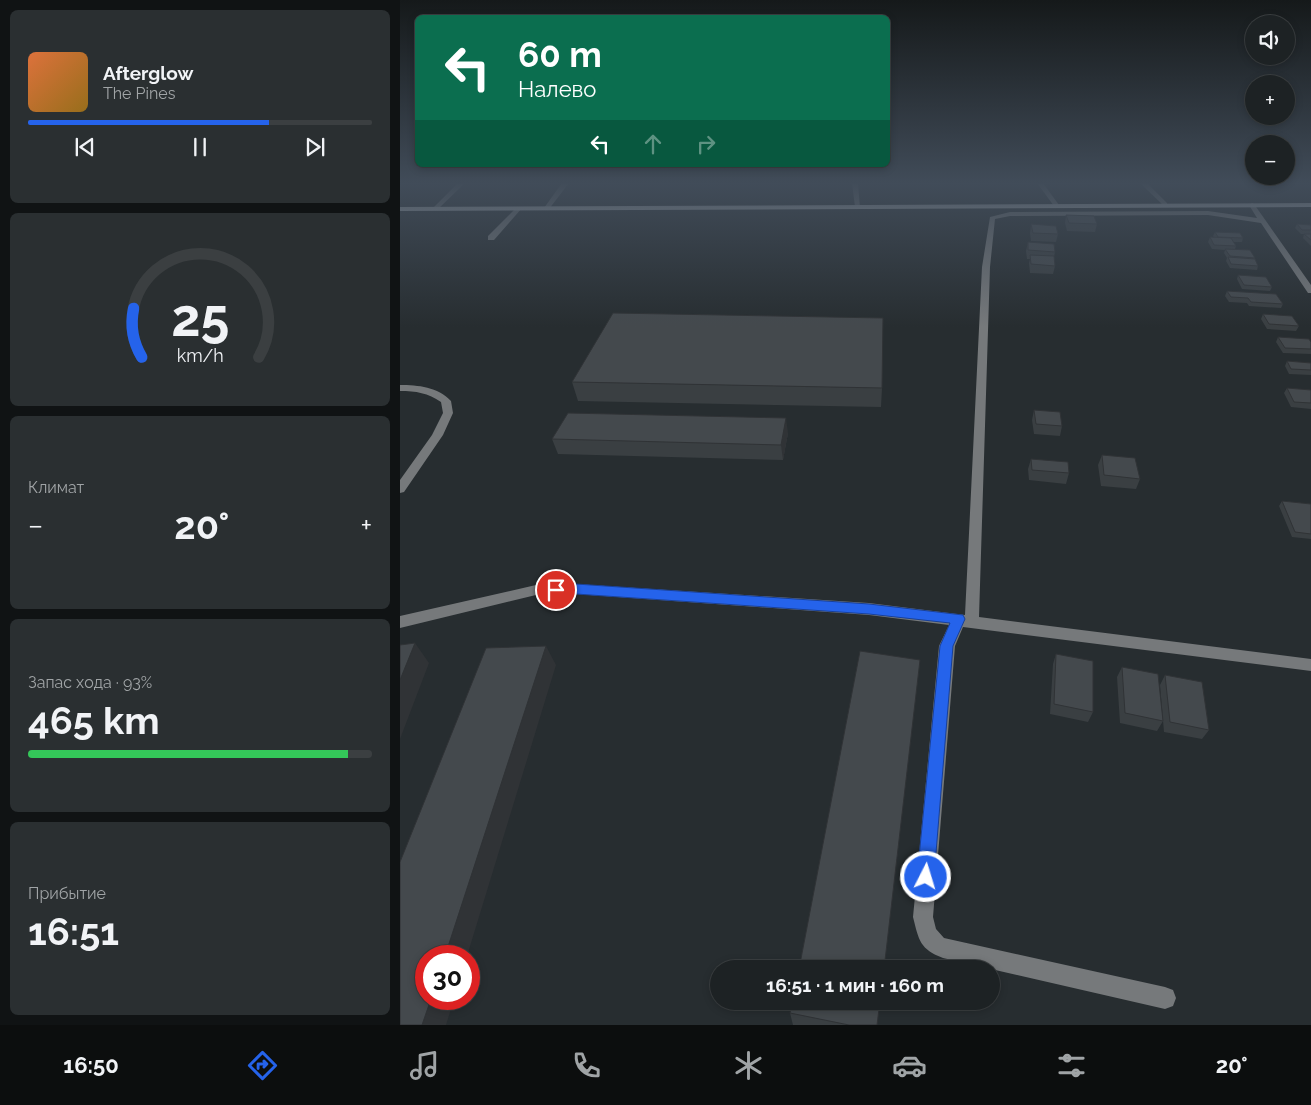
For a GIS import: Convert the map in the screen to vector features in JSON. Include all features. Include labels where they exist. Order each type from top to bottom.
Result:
[{"type":"street","points":[[491,238],[498,231]]},
{"type":"street","points":[[990,231],[986,267],[965,620],[947,646],[923,917],[927,933],[934,944],[943,948],[1165,998]]},
{"type":"street","points":[[1270,231],[1311,291]]},
{"type":"street","points":[[400,388],[412,387],[433,392],[446,401],[448,413],[436,435],[400,489]]},
{"type":"street","points":[[400,622],[536,590],[576,589],[869,609],[1311,665]]},
{"type":"building","points":[[1033,231],[1057,231],[1058,234],[1033,233]]},
{"type":"building","points":[[1215,232],[1240,233],[1243,238],[1218,237]]},
{"type":"building","points":[[1304,234],[1311,234],[1311,240]]},
{"type":"building","points":[[1210,237],[1231,238],[1236,246],[1214,245]]},
{"type":"building","points":[[1028,242],[1054,244],[1055,252],[1028,250]]},
{"type":"building","points":[[1225,249],[1250,250],[1255,258],[1230,256]]},
{"type":"building","points":[[1030,255],[1054,256],[1055,266],[1031,264]]},
{"type":"building","points":[[1228,257],[1255,259],[1258,266],[1231,264]]},
{"type":"building","points":[[1238,275],[1266,277],[1272,287],[1244,285]]},
{"type":"building","points":[[1227,291],[1276,294],[1283,304],[1251,302],[1248,298],[1231,297]]},
{"type":"building","points":[[613,313],[883,318],[882,388],[572,382]]},
{"type":"building","points":[[1263,314],[1292,316],[1299,326],[1269,324]]},
{"type":"building","points":[[1278,337],[1309,339],[1311,349],[1285,348]]},
{"type":"building","points":[[1287,361],[1311,363],[1311,370],[1291,369]]},
{"type":"building","points":[[1287,388],[1311,390],[1311,403],[1294,402]]},
{"type":"building","points":[[1034,410],[1060,412],[1062,426],[1036,424]]},
{"type":"building","points":[[568,413],[786,418],[781,445],[552,439]]},
{"type":"building","points":[[1102,455],[1135,458],[1140,479],[1104,475]]},
{"type":"building","points":[[1031,459],[1068,462],[1069,473],[1032,470]]},
{"type":"building","points":[[1282,501],[1311,504],[1311,534],[1295,532]]},
{"type":"building","points":[[415,643],[400,680],[400,645]]},
{"type":"building","points":[[546,646],[449,945],[415,945],[415,1010],[427,1010],[422,1025],[400,1025],[400,862],[486,648]]},
{"type":"building","points":[[860,651],[920,660],[885,960],[801,960]]},
{"type":"building","points":[[1056,654],[1093,661],[1093,712],[1054,704]]},
{"type":"building","points":[[1122,667],[1158,674],[1163,721],[1125,713]]},
{"type":"building","points":[[1165,675],[1202,682],[1209,730],[1170,722]]},
{"type":"building","points":[[791,1010],[879,1010],[877,1025],[849,1025],[790,1013]]},
{"type":"route","points":[[556,590],[576,589],[869,609],[959,619],[947,646],[926,877]]}]
